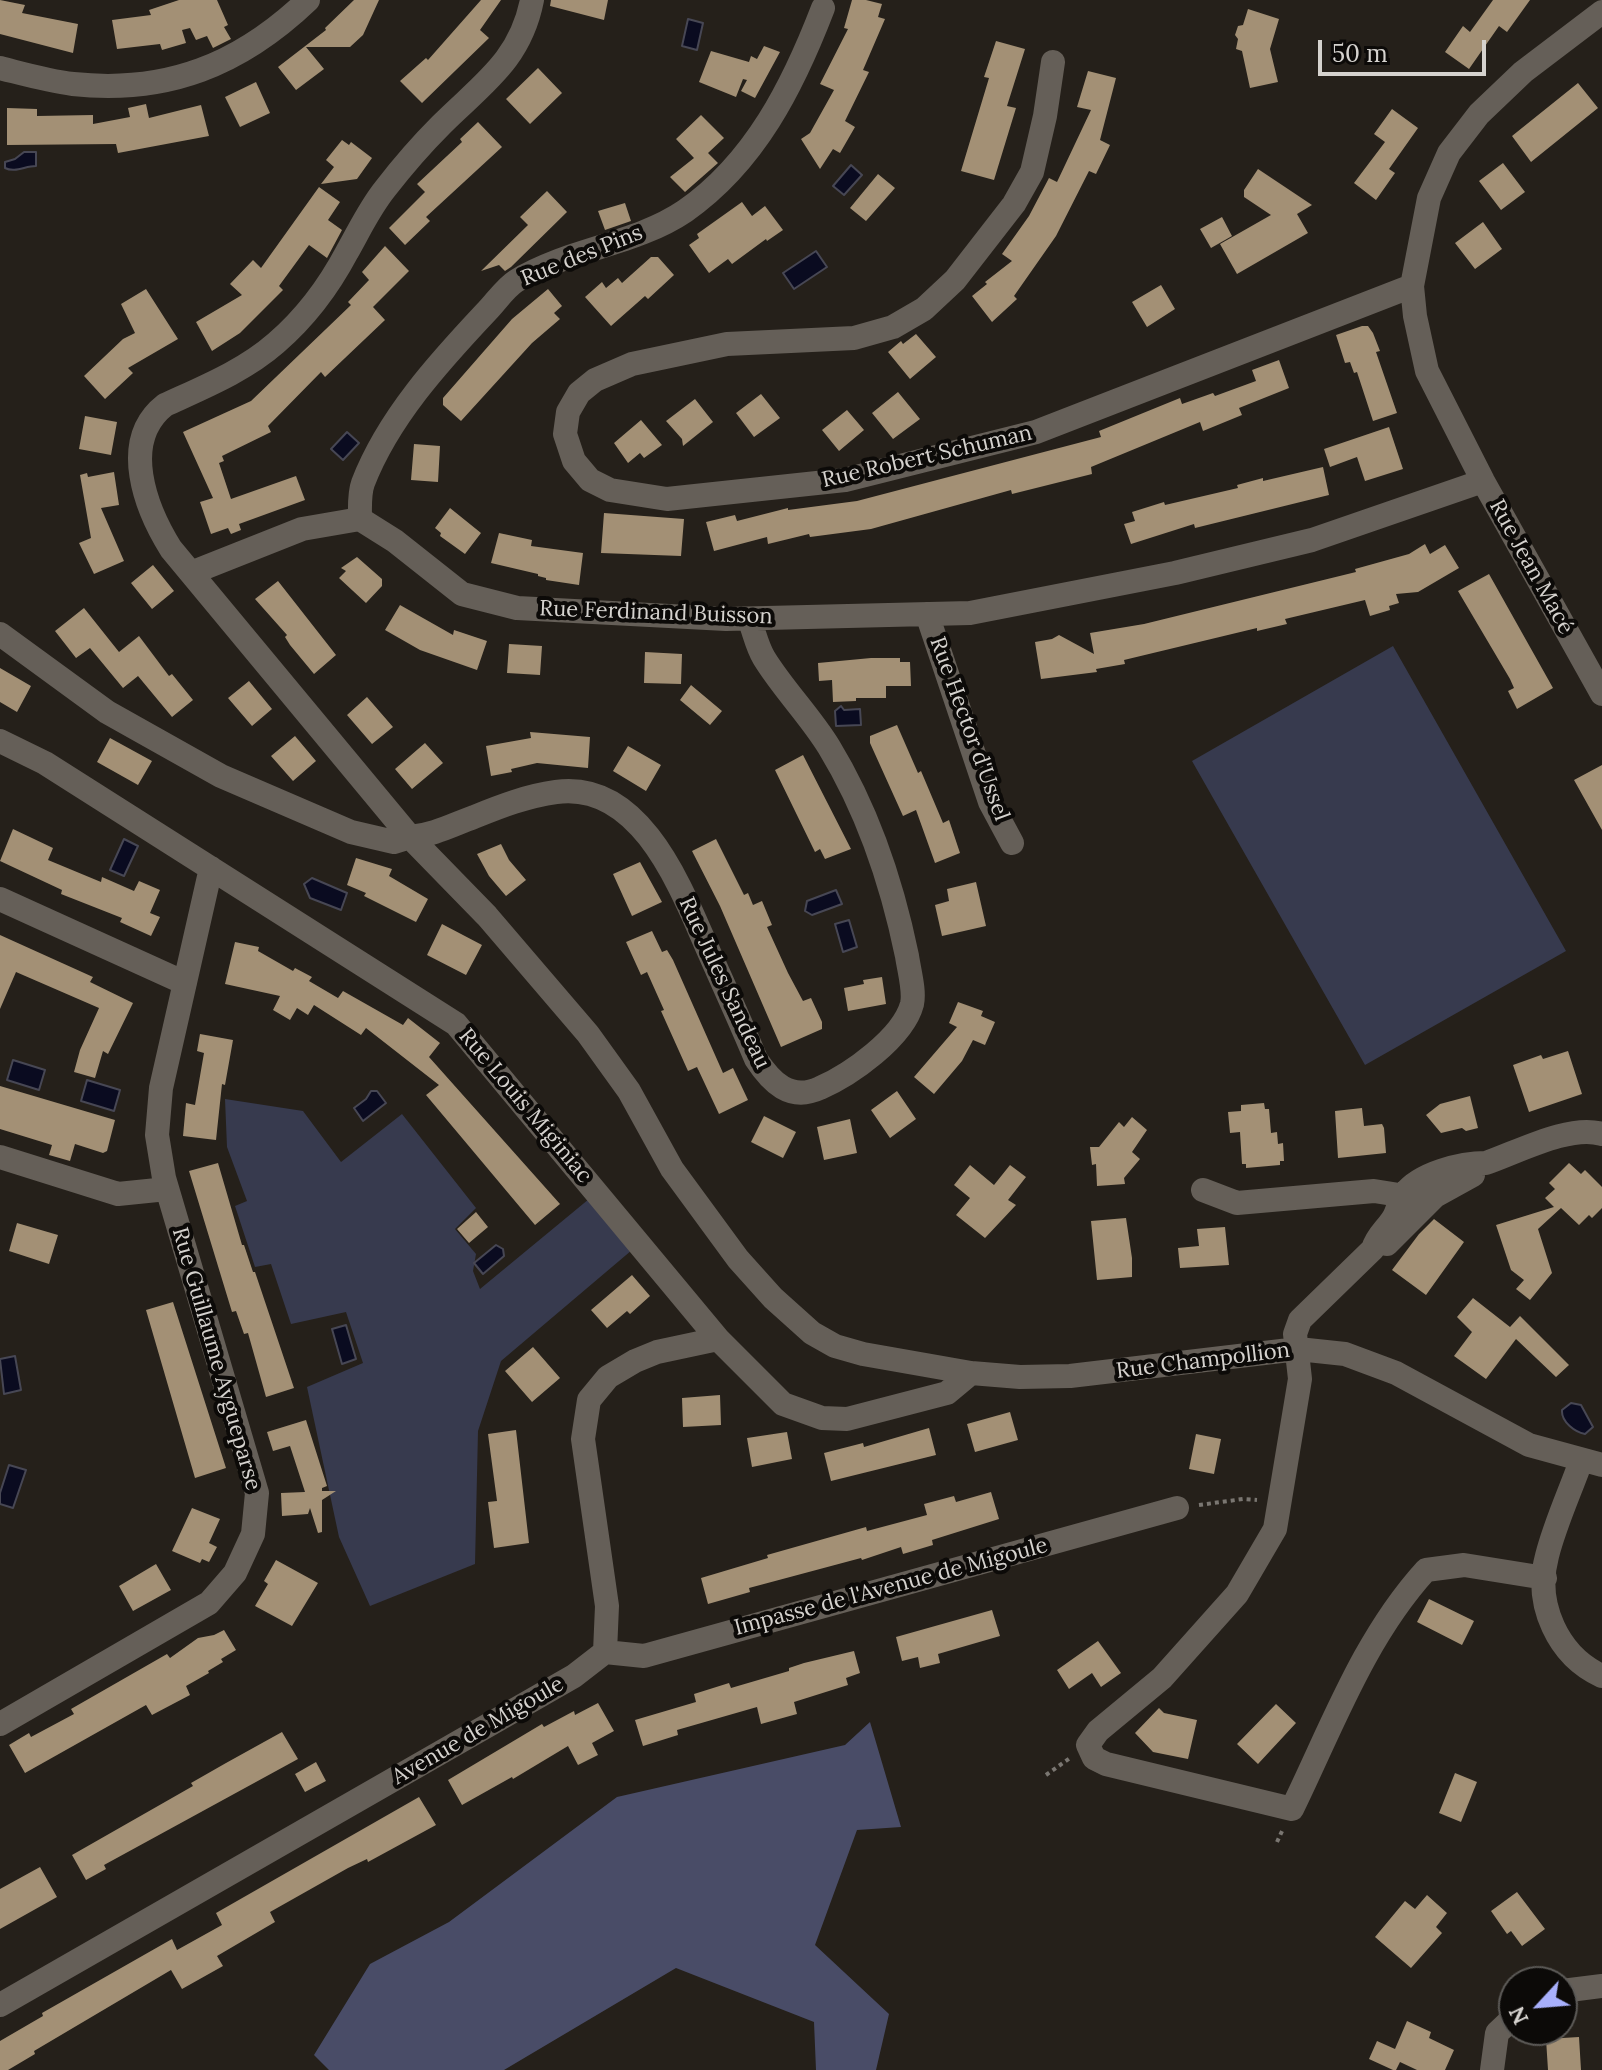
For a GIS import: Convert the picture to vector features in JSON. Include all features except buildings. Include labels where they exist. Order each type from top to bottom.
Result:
[{"type":"street","points":[[0,68],[71,84],[136,85],[161,82],[200,72],[235,56],[308,0]]},
{"type":"street","points":[[410,837],[191,573],[159,530],[150,507],[141,465],[141,446],[147,426],[165,405],[246,365],[298,322],[330,281],[369,211],[385,189],[440,125],[501,67],[522,35],[532,0]]},
{"type":"street","name":"Rue des Pins","points":[[360,519],[361,486],[382,443],[416,393],[476,322],[515,281],[673,217],[731,171],[765,130],[805,56],[823,8]]},
{"type":"street","name":"Rue Jean Macé","points":[[1602,12],[1523,72],[1479,114],[1449,153],[1429,198],[1412,286],[1427,371],[1483,481],[1602,694]]},
{"type":"street","name":"Rue Robert Schuman","points":[[1053,62],[1032,172],[1014,204],[955,280],[924,309],[893,327],[854,338],[727,344],[632,364],[595,380],[579,393],[568,412],[565,434],[574,461],[590,480],[610,490],[667,499],[845,480],[1036,432],[1412,286]]},
{"type":"street","name":"Rue Ferdinand Buisson","points":[[360,519],[395,541],[462,594],[517,608],[749,619],[970,613],[1175,573],[1297,544],[1483,481]]},
{"type":"street","points":[[191,573],[302,529],[360,519]]},
{"type":"street","name":"Rue Hector d'Ussel","points":[[927,614],[990,802],[1012,843]]},
{"type":"street","name":"Rue Jules Sandeau","points":[[0,634],[107,712],[221,776],[351,832],[394,842],[429,835],[523,798],[574,790],[599,796],[619,807],[657,847],[675,876],[756,1059],[768,1078],[782,1090],[800,1093],[815,1091],[869,1058],[906,1020],[913,1002],[910,973],[902,931],[877,842],[829,747],[763,656],[749,619]]},
{"type":"street","name":"Rue Louis Miginiac","points":[[0,741],[45,763],[456,1024],[718,1339],[783,1404],[804,1413],[836,1420],[862,1416],[947,1393],[971,1373]]},
{"type":"street","name":"Rue Champollion","points":[[410,837],[487,916],[588,1034],[629,1091],[672,1169],[738,1259],[773,1298],[812,1333],[835,1346],[971,1373],[1020,1377],[1070,1376],[1298,1349],[1345,1354],[1396,1373],[1529,1445],[1592,1463]]},
{"type":"street","name":"Rue Guillaume Aygueparse","points":[[0,1724],[209,1603],[235,1573],[253,1534],[257,1493],[167,1189],[157,1135],[161,1088],[211,868]]},
{"type":"street","points":[[0,899],[185,983]]},
{"type":"street","points":[[1545,1578],[1464,1565],[1426,1570],[1399,1599],[1377,1632],[1292,1809],[1106,1764],[1094,1758],[1088,1745],[1098,1731],[1162,1678],[1237,1594],[1275,1529],[1300,1379],[1295,1334],[1300,1320],[1373,1249],[1376,1238],[1393,1218],[1403,1195],[1417,1182],[1437,1174],[1473,1163],[1486,1163],[1574,1132],[1590,1130],[1602,1134]]},
{"type":"street","points":[[0,1157],[118,1194],[167,1189]]},
{"type":"street","points":[[1373,1249],[1384,1247],[1427,1204],[1447,1188],[1477,1174],[1486,1163]]},
{"type":"street","points":[[1203,1190],[1237,1203],[1374,1191],[1418,1198],[1427,1204]]},
{"type":"street","points":[[605,1652],[607,1606],[583,1439],[589,1400],[608,1377],[635,1361],[657,1352],[718,1339]]},
{"type":"street","points":[[1592,1463],[1546,1558],[1544,1597],[1557,1638],[1583,1667],[1602,1676]]},
{"type":"street","name":"Impasse de l'Avenue de Migoule","points":[[605,1652],[644,1656],[1177,1508]]},
{"type":"street","name":"Avenue de Migoule","points":[[0,2005],[574,1676],[605,1652]]},
{"type":"street","points":[[1578,1989],[1602,1986]]},
{"type":"street","points":[[1492,2070],[1498,2032]]},
{"type":"path","points":[[1177,1508],[1243,1499],[1280,1502]]},
{"type":"path","points":[[1046,1775],[1088,1745]]},
{"type":"shaded area","points":[[688,19],[703,23],[697,50],[682,46]]},
{"type":"shaded area","points":[[24,152],[36,152],[36,166],[16,170],[5,168],[5,162]]},
{"type":"shaded area","points":[[851,165],[862,175],[844,195],[833,186]]},
{"type":"shaded area","points":[[816,251],[827,267],[794,289],[783,273]]},
{"type":"shaded area","points":[[347,432],[359,443],[343,460],[331,449]]},
{"type":"shaded area","points":[[1393,646],[1566,951],[1365,1065],[1192,761]]},
{"type":"shaded area","points":[[841,706],[844,710],[860,709],[861,725],[836,726],[835,711]]},
{"type":"shaded area","points":[[124,839],[138,846],[124,876],[110,870]]},
{"type":"shaded area","points":[[312,878],[347,893],[341,910],[310,898],[304,884]]},
{"type":"shaded area","points":[[836,890],[842,904],[812,915],[805,911],[807,901]]},
{"type":"shaded area","points":[[849,920],[857,947],[843,952],[835,924]]},
{"type":"shaded area","points":[[13,1060],[45,1070],[39,1090],[7,1080]]},
{"type":"shaded area","points":[[87,1080],[120,1090],[114,1111],[81,1101]]},
{"type":"shaded area","points":[[371,1091],[377,1091],[386,1103],[363,1121],[354,1108]]},
{"type":"shaded area","points":[[225,1099],[303,1111],[341,1162],[402,1114],[476,1208],[455,1229],[476,1254],[473,1271],[480,1289],[589,1199],[632,1250],[501,1361],[478,1431],[475,1564],[370,1606],[339,1537],[307,1387],[363,1363],[346,1312],[291,1324],[271,1264],[255,1267],[235,1206],[247,1201],[227,1147]]},
{"type":"shaded area","points":[[496,1245],[503,1249],[504,1256],[483,1274],[474,1263]]},
{"type":"shaded area","points":[[346,1325],[356,1359],[342,1364],[332,1329]]},
{"type":"shaded area","points":[[15,1356],[21,1390],[4,1394],[0,1359]]},
{"type":"shaded area","points":[[1571,1403],[1581,1405],[1593,1427],[1585,1434],[1573,1429],[1564,1419],[1562,1410]]},
{"type":"shaded area","points":[[9,1465],[26,1470],[13,1508],[0,1504],[0,1493]]},
{"type":"shaded area","points":[[870,1722],[901,1827],[857,1830],[815,1945],[889,2014],[876,2070],[816,2070],[814,2022],[676,1968],[504,2070],[329,2070],[314,2055],[370,1964],[449,1922],[617,1797],[845,1745]]}]
